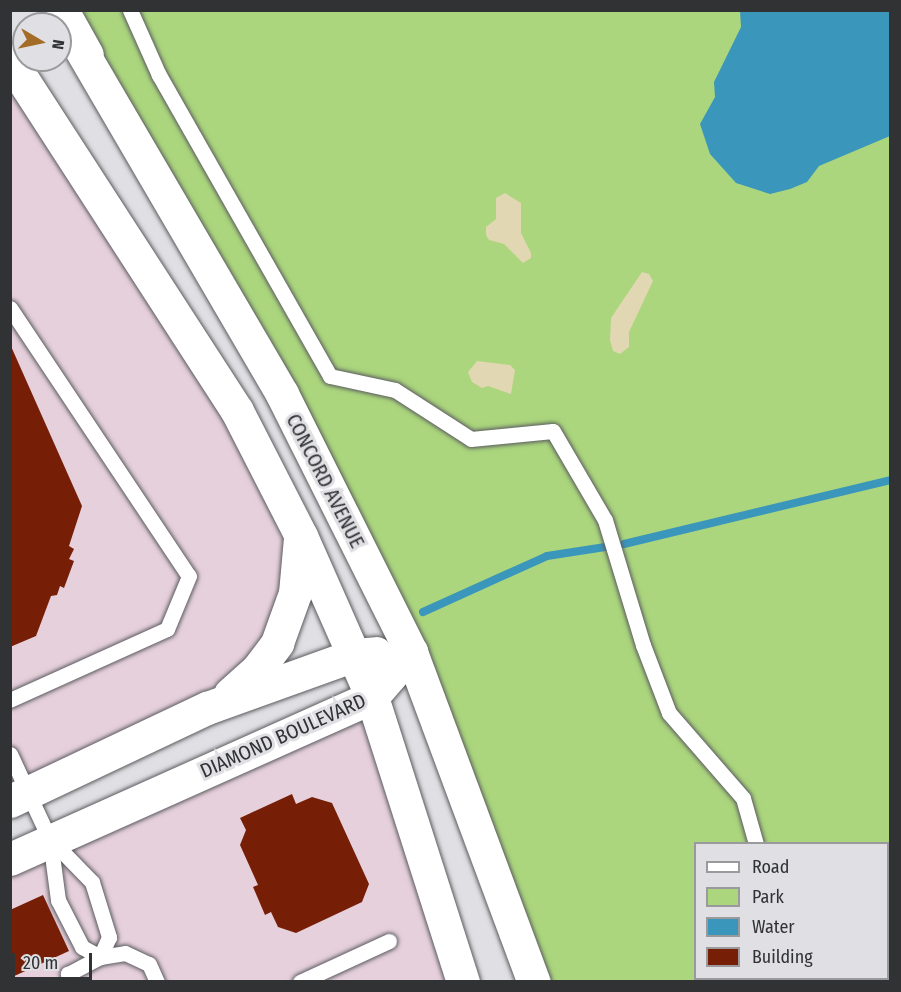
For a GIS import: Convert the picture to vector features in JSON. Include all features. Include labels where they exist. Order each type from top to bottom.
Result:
[{"type":"main road","name":"CONCORD AVENUE","points":[[54,10],[87,55],[282,394],[411,652],[534,981]]},
{"type":"main road","points":[[62,10],[87,55]]},
{"type":"main road","points":[[10,60],[237,411],[301,536],[372,697],[463,981]]},
{"type":"main road","points":[[218,705],[257,670],[277,643],[295,593],[301,536]]},
{"type":"main road","points":[[21,796],[218,705],[354,654],[411,652]]},
{"type":"main road","name":"DIAMOND BOULEVARD","points":[[10,859],[372,697],[411,652]]},
{"type":"lane","points":[[130,10],[159,75],[330,376],[395,390],[471,439],[553,431],[605,520],[643,645],[669,713],[743,798],[756,842]]},
{"type":"lane","points":[[10,308],[189,576],[166,629],[10,700]]},
{"type":"lane","points":[[10,754],[21,796],[50,840],[92,882],[109,937],[100,957]]},
{"type":"lane","points":[[50,840],[58,900],[82,947],[100,957]]},
{"type":"lane","points":[[300,981],[389,941]]},
{"type":"lane","points":[[71,981],[68,974],[100,957],[125,953],[149,964],[157,981]]},
{"type":"shaded area","points":[[10,62],[12,72],[16,72],[230,420],[287,550],[285,596],[259,658],[207,708],[10,801]]},
{"type":"shaded area","points":[[372,697],[463,981],[11,982],[11,859]]},
{"type":"green space","points":[[62,11],[890,11],[890,981],[534,981],[411,652],[72,29],[72,12]]},
{"type":"sand","points":[[505,193],[521,203],[521,233],[531,253],[531,258],[523,263],[504,244],[489,240],[486,235],[486,227],[496,219],[496,198]]},
{"type":"sand","points":[[642,272],[649,274],[653,281],[629,332],[629,347],[620,354],[613,351],[610,340],[611,318]]},
{"type":"sand","points":[[477,361],[510,365],[515,370],[511,394],[488,386],[482,388],[472,382],[468,372]]},
{"type":"water","points":[[740,11],[890,11],[890,136],[819,166],[807,182],[790,189],[770,194],[736,183],[710,154],[700,124],[715,97],[714,82],[741,27]]},
{"type":"building","points":[[10,344],[82,506],[69,546],[74,549],[69,559],[74,561],[64,588],[60,586],[57,595],[51,596],[36,636],[10,647]]},
{"type":"building","points":[[292,794],[296,804],[312,797],[332,803],[369,884],[362,902],[296,933],[278,927],[271,912],[265,915],[253,887],[258,885],[240,845],[246,830],[240,818]]},
{"type":"building","points":[[43,895],[69,951],[10,978],[10,910]]},
{"type":"waterway","points":[[624,544],[890,480]]},
{"type":"waterway","points":[[423,612],[547,556],[605,547]]}]
